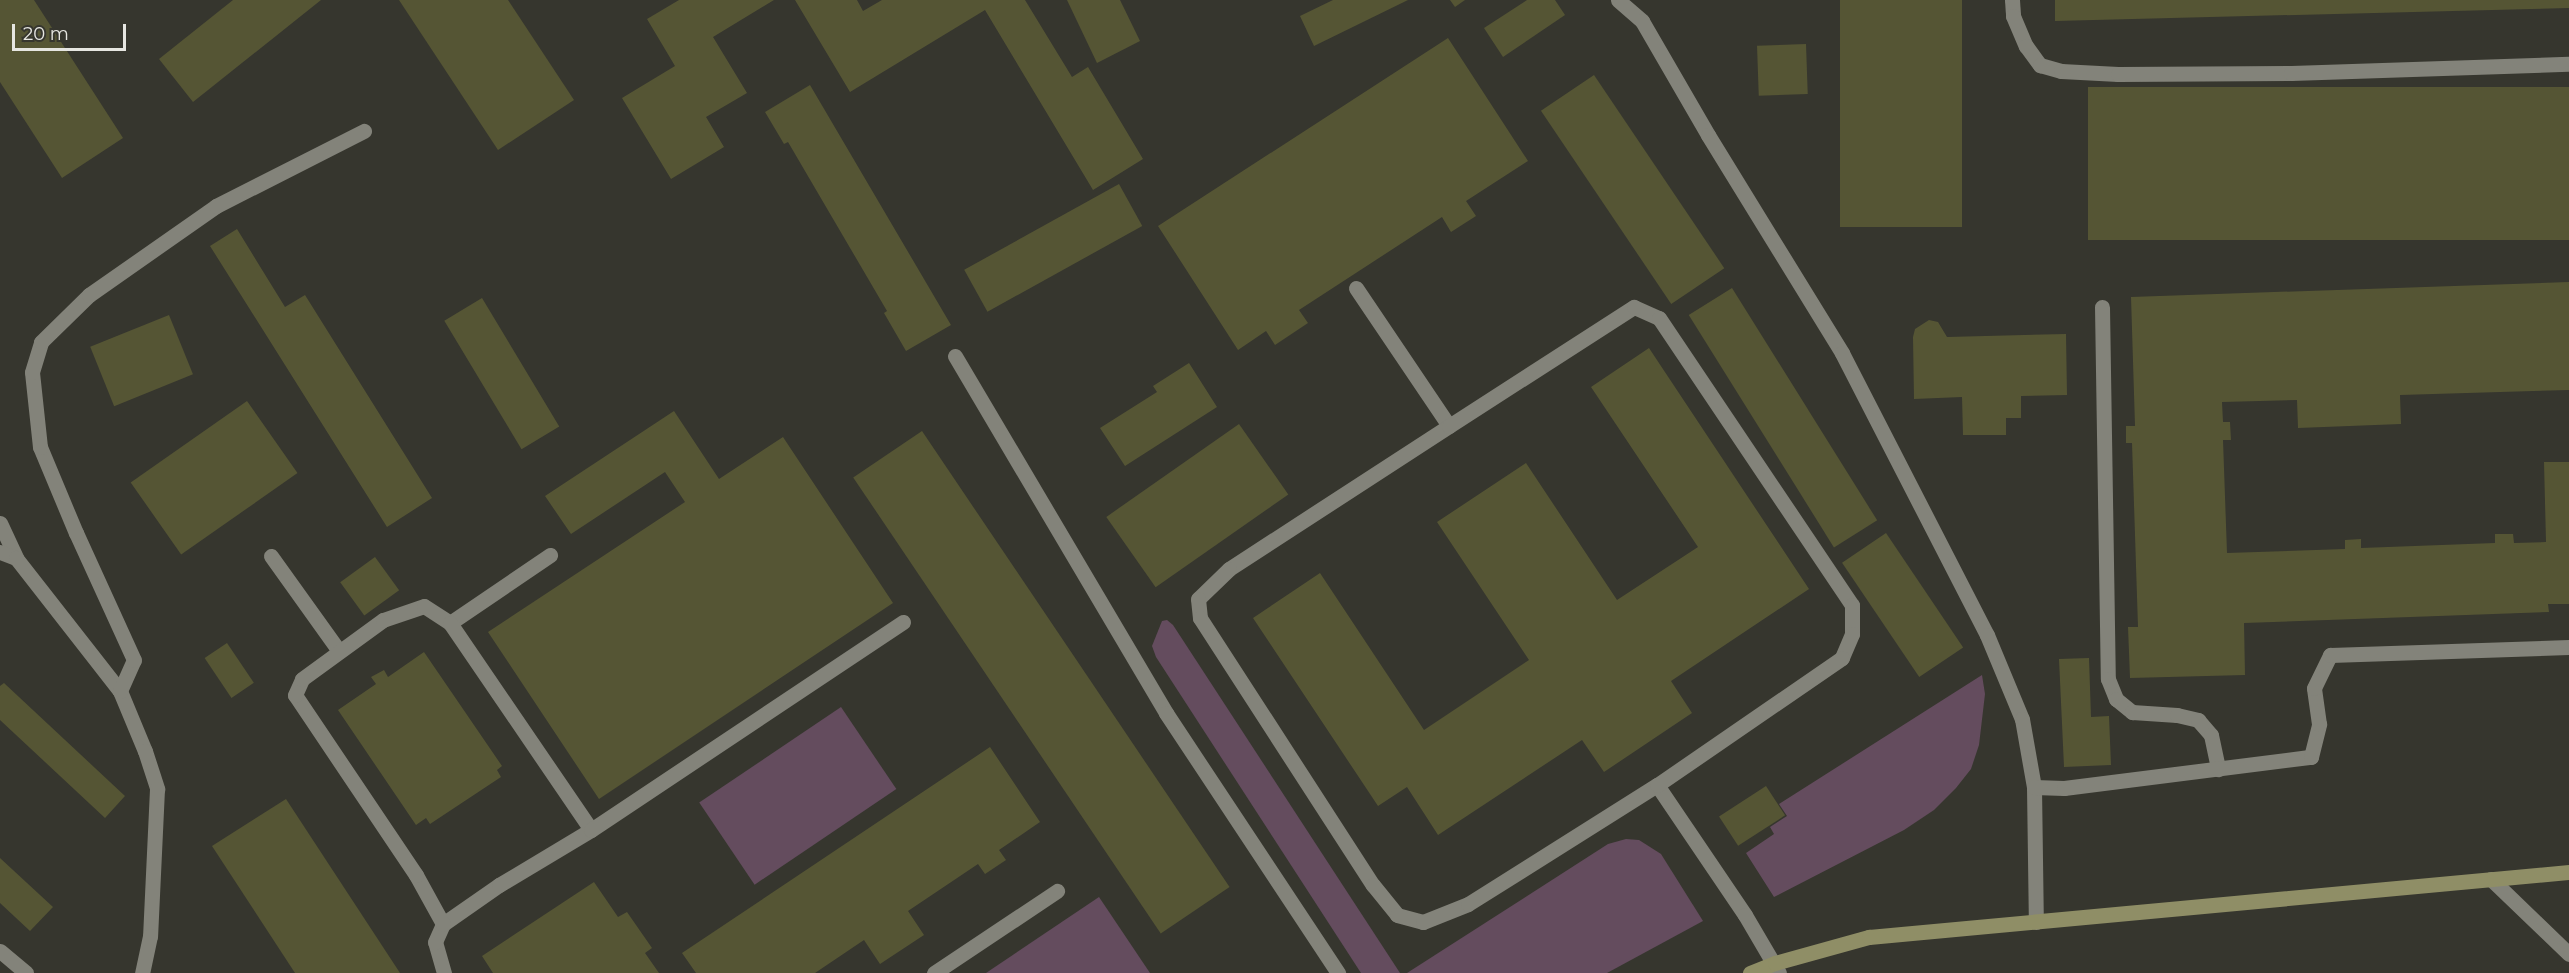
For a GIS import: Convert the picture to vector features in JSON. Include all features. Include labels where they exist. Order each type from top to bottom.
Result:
[{"type":"main road","points":[[1750,973],[1777,968],[1869,937],[2569,872]]},
{"type":"street","points":[[1618,0],[1642,21],[1708,135],[1842,353],[1987,635],[2022,719],[2034,787],[2036,922]]},
{"type":"street","points":[[2012,0],[2013,16],[2026,46],[2040,65],[2061,71],[2118,74],[2280,73],[2569,64]]},
{"type":"street","points":[[120,691],[134,660],[40,447],[32,372],[41,342],[89,295],[216,206],[364,131]]},
{"type":"street","points":[[1356,288],[1449,426]]},
{"type":"street","points":[[1634,307],[1659,318],[1852,605],[1852,634],[1842,658],[1657,785],[1468,904],[1423,922],[1397,915],[1373,885],[1200,618],[1198,599],[1229,569],[1449,426],[1634,307]]},
{"type":"street","points":[[2102,307],[2108,679],[2116,699],[2132,712],[2177,714],[2198,720],[2211,735],[2218,769]]},
{"type":"street","points":[[955,356],[1166,713],[1338,973]]},
{"type":"street","points":[[0,523],[16,558],[120,691],[145,751],[157,789],[150,936],[142,973]]},
{"type":"street","points":[[0,552],[16,558]]},
{"type":"street","points":[[450,623],[550,555]]},
{"type":"street","points":[[271,556],[339,651]]},
{"type":"street","points":[[443,924],[416,875],[295,695],[302,680],[383,620],[424,606],[450,623],[591,830]]},
{"type":"street","points":[[444,973],[435,942],[443,924],[499,885],[591,830],[903,622]]},
{"type":"street","points":[[2034,787],[2064,788],[2311,757],[2319,724],[2314,688],[2330,655],[2569,647]]},
{"type":"street","points":[[1657,785],[1777,968]]},
{"type":"street","points":[[2491,879],[2569,954]]},
{"type":"street","points":[[934,973],[1057,891]]},
{"type":"street","points":[[0,951],[26,973]]},
{"type":"shaded area","points":[[1167,620],[1173,625],[1400,973],[1361,973],[1156,657],[1152,646],[1162,621]]},
{"type":"shaded area","points":[[1982,675],[1985,694],[1979,745],[1971,769],[1956,788],[1934,810],[1904,830],[1774,897],[1746,853],[1774,834],[1770,827],[1787,816],[1779,804]]},
{"type":"shaded area","points":[[841,707],[896,789],[755,885],[699,803]]},
{"type":"shaded area","points":[[1626,839],[1639,840],[1661,854],[1703,921],[1607,973],[1407,973],[1608,844]]},
{"type":"shaded area","points":[[1099,897],[1150,973],[986,973]]},
{"type":"building","points":[[0,0],[34,0],[123,138],[62,178],[0,82]]},
{"type":"building","points":[[233,0],[321,0],[193,102],[159,59]]},
{"type":"building","points":[[399,0],[508,0],[574,100],[498,150]]},
{"type":"building","points":[[679,0],[774,0],[713,37],[747,93],[706,117],[724,147],[671,179],[622,98],[675,66],[647,19]]},
{"type":"building","points":[[795,0],[857,0],[863,11],[882,0],[1025,0],[1072,77],[1088,67],[1143,159],[1093,190],[985,10],[850,92]]},
{"type":"building","points":[[1067,0],[1120,0],[1140,41],[1097,63]]},
{"type":"building","points":[[1333,0],[1408,0],[1314,46],[1300,16]]},
{"type":"building","points":[[1450,0],[1465,0],[1455,7]]},
{"type":"building","points":[[1527,0],[1555,0],[1565,15],[1503,57],[1484,28]]},
{"type":"building","points":[[1840,0],[1962,0],[1962,227],[1840,227]]},
{"type":"building","points":[[2055,0],[2569,0],[2569,8],[2055,21]]},
{"type":"building","points":[[1448,38],[1528,161],[1466,201],[1476,216],[1451,232],[1442,217],[1299,310],[1308,323],[1275,345],[1266,331],[1238,350],[1158,226]]},
{"type":"building","points":[[1806,44],[1808,94],[1759,96],[1757,46]]},
{"type":"building","points":[[1594,75],[1724,268],[1671,304],[1541,111]]},
{"type":"building","points":[[810,85],[951,325],[906,351],[884,313],[887,311],[788,142],[784,144],[765,112]]},
{"type":"building","points":[[2088,87],[2569,87],[2569,240],[2088,240]]},
{"type":"building","points":[[1119,184],[1142,226],[987,312],[964,270]]},
{"type":"building","points":[[237,229],[285,307],[305,295],[432,498],[387,527],[210,246]]},
{"type":"building","points":[[2569,282],[2569,390],[2400,395],[2401,424],[2298,428],[2297,400],[2222,402],[2223,422],[2230,422],[2231,440],[2223,440],[2227,553],[2345,549],[2345,540],[2361,539],[2361,548],[2495,543],[2495,534],[2513,534],[2514,543],[2546,542],[2544,462],[2569,462],[2569,604],[2548,604],[2549,612],[2244,623],[2245,675],[2130,678],[2128,627],[2138,627],[2132,443],[2126,443],[2126,426],[2135,426],[2131,297]]},
{"type":"building","points":[[1732,288],[1877,520],[1834,547],[1689,315]]},
{"type":"building","points":[[482,298],[559,427],[522,449],[444,321]]},
{"type":"building","points":[[169,315],[193,374],[114,406],[90,347]]},
{"type":"building","points":[[1929,320],[1938,322],[1947,337],[2066,334],[2067,395],[2021,396],[2021,418],[2006,418],[2006,435],[1963,435],[1962,397],[1914,399],[1913,337],[1915,329]]},
{"type":"building","points":[[1649,348],[1809,589],[1671,681],[1692,713],[1604,772],[1582,740],[1438,835],[1407,787],[1378,806],[1253,618],[1320,573],[1424,730],[1529,660],[1437,522],[1526,463],[1617,600],[1698,547],[1591,387]]},
{"type":"building","points":[[1189,363],[1217,407],[1125,466],[1100,428],[1157,392],[1153,386]]},
{"type":"building","points":[[247,401],[297,473],[181,555],[131,482]]},
{"type":"building","points":[[674,411],[719,479],[783,437],[893,603],[599,799],[488,632],[685,502],[665,472],[571,534],[545,496]]},
{"type":"building","points":[[1239,424],[1288,494],[1156,587],[1106,517]]},
{"type":"building","points":[[922,431],[1230,887],[1161,933],[853,477]]},
{"type":"building","points":[[1886,533],[1963,647],[1919,677],[1842,563]]},
{"type":"building","points":[[375,557],[399,590],[364,615],[340,582]]},
{"type":"building","points":[[227,643],[254,683],[231,698],[205,658]]},
{"type":"building","points":[[424,652],[502,766],[497,770],[501,777],[430,824],[426,818],[416,825],[338,710],[376,684],[371,677],[384,670],[388,677]]},
{"type":"building","points":[[2089,658],[2091,717],[2109,716],[2111,765],[2064,767],[2059,659]]},
{"type":"building","points":[[4,683],[125,796],[105,818],[0,720],[0,686]]},
{"type":"building","points":[[990,747],[1040,822],[999,850],[1006,860],[985,874],[978,864],[908,911],[924,935],[880,964],[864,940],[815,973],[696,973],[682,953]]},
{"type":"building","points":[[1766,786],[1785,815],[1738,846],[1719,816]]},
{"type":"building","points":[[286,799],[400,973],[295,973],[212,846]]},
{"type":"building","points":[[0,858],[53,907],[30,931],[0,903]]},
{"type":"building","points":[[594,882],[618,917],[627,912],[652,948],[645,953],[659,973],[493,973],[482,956]]}]
